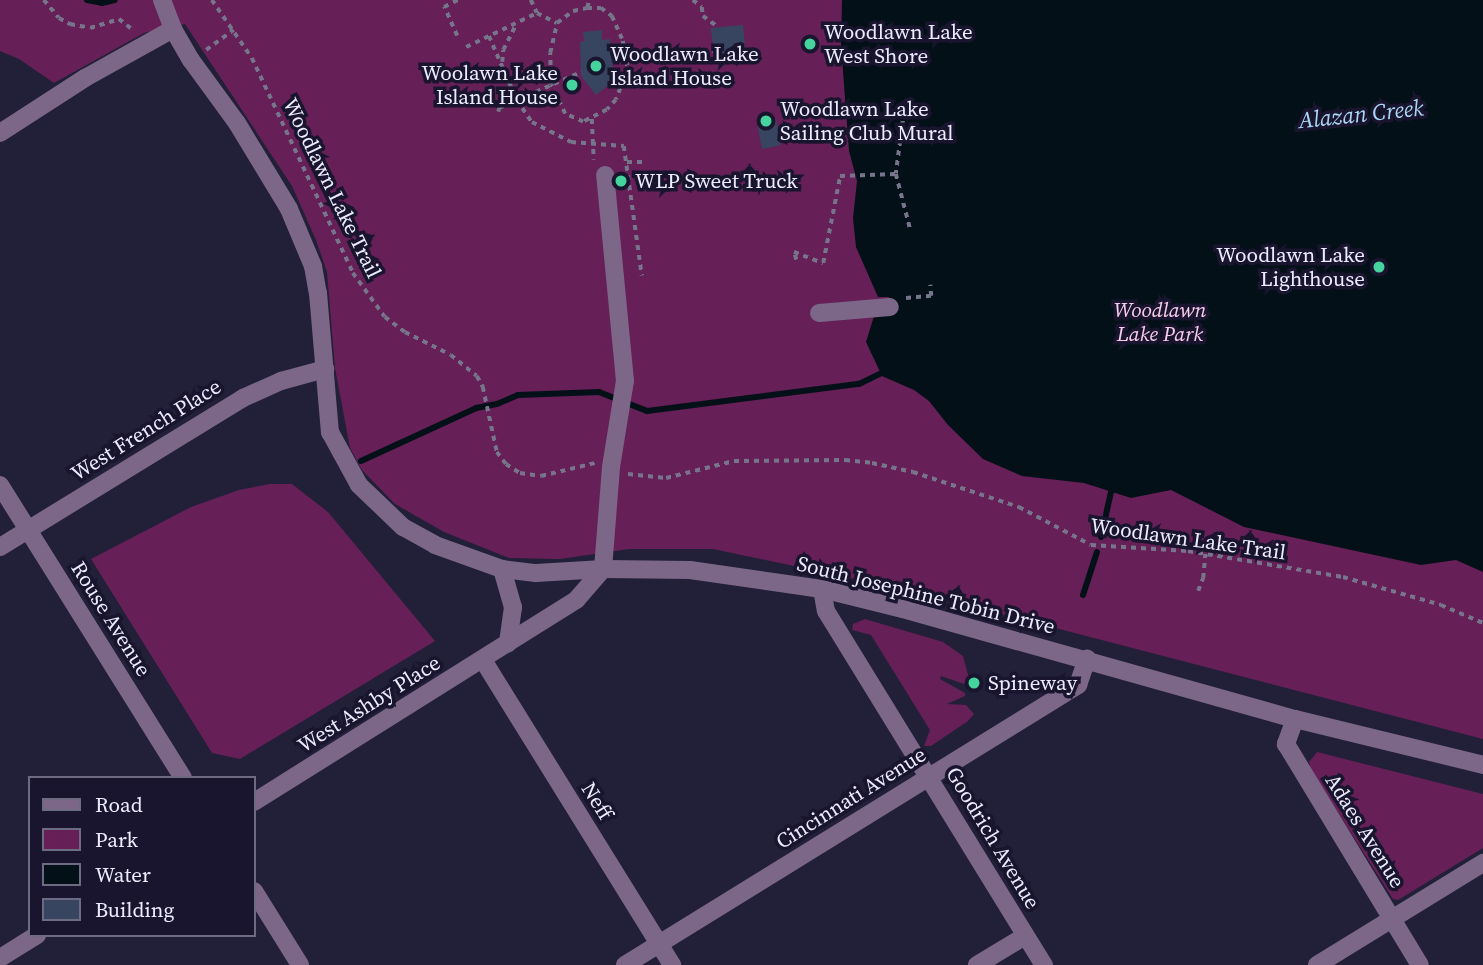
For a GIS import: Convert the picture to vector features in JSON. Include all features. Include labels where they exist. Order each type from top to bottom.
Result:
[{"type":"street","name":"South Josephine Tobin Drive","points":[[162,0],[173,29],[191,60],[237,123],[289,209],[305,244],[318,293],[330,432],[348,468],[372,500],[403,527],[435,545],[502,569],[536,573],[603,569],[731,574],[822,589],[1087,659],[1295,719],[1483,765]]},
{"type":"street","points":[[0,133],[85,78],[173,29]]},
{"type":"street","points":[[600,169],[625,381],[612,463],[603,569]]},
{"type":"street","points":[[819,313],[887,308]]},
{"type":"street","name":"West French Place","points":[[0,547],[243,398],[281,381],[325,369]]},
{"type":"street","name":"Rouse Avenue","points":[[0,485],[182,776]]},
{"type":"street","points":[[502,569],[513,607],[508,644]]},
{"type":"street","name":"West Ashby Place","points":[[256,801],[577,599],[603,569]]},
{"type":"street","name":"Goodrich Avenue","points":[[822,589],[826,611],[1044,965]]},
{"type":"street","name":"Cincinnati Avenue","points":[[625,965],[1078,685],[1087,659]]},
{"type":"street","name":"Neff","points":[[483,660],[671,965]]},
{"type":"street","name":"Adaes Avenue","points":[[1295,719],[1286,744],[1420,965]]},
{"type":"street","points":[[1317,965],[1483,863]]},
{"type":"street","points":[[256,894],[300,965]]},
{"type":"street","points":[[977,965],[1025,936]]},
{"type":"street","points":[[0,958],[34,937]]},
{"type":"path","points":[[44,0],[59,18],[70,24],[90,28],[119,19],[130,24],[136,34]]},
{"type":"path","name":"Woodlawn Lake Trail","points":[[212,0],[252,58],[353,273],[385,317],[405,332],[465,365],[477,376],[497,452],[506,464],[520,474],[557,474],[597,462],[612,463],[628,474],[666,478],[704,466],[734,461],[845,460],[872,463],[913,472],[1019,507],[1091,545],[1205,554],[1343,578],[1441,605],[1483,622]]},
{"type":"path","points":[[457,36],[444,7],[458,0]]},
{"type":"path","points":[[531,0],[537,13],[557,23]]},
{"type":"path","points":[[587,8],[589,0]]},
{"type":"path","points":[[693,0],[702,7],[703,16],[718,27]]},
{"type":"path","points":[[587,8],[601,8],[612,16],[628,59],[624,84],[616,100],[592,119],[583,122],[565,114],[551,85],[551,38],[557,23],[573,11],[587,8]]},
{"type":"path","points":[[466,47],[537,13]]},
{"type":"path","points":[[502,64],[503,50],[517,22]]},
{"type":"path","points":[[206,50],[234,30]]},
{"type":"path","points":[[489,36],[517,100],[532,122],[547,133],[571,142],[624,146],[642,276]]},
{"type":"path","points":[[612,60],[713,51]]},
{"type":"path","points":[[498,112],[499,108],[581,72]]},
{"type":"path","points":[[592,119],[593,144],[600,169]]},
{"type":"path","points":[[903,121],[896,174],[910,228]]},
{"type":"path","points":[[626,162],[646,162]]},
{"type":"path","points":[[796,260],[794,252],[823,263],[840,176],[896,174]]},
{"type":"path","points":[[887,308],[883,300],[931,296],[930,285]]},
{"type":"path","points":[[1198,591],[1203,578],[1205,554]]},
{"type":"green space","name":"Woodlawn Lake Park","points":[[0,0],[1483,0],[1483,739],[913,591],[713,549],[629,549],[560,559],[509,558],[444,532],[395,504],[362,470],[350,448],[335,368],[327,272],[316,240],[292,186],[185,24],[144,33],[54,83],[19,59],[0,51]]},
{"type":"green space","points":[[270,484],[292,484],[328,512],[435,641],[240,759],[212,753],[91,559],[191,507],[239,490]]},
{"type":"green space","points":[[865,619],[943,642],[963,656],[970,682],[964,684],[941,676],[940,679],[965,693],[965,696],[947,704],[966,705],[974,714],[968,721],[931,746],[924,746],[930,730],[871,635],[852,630],[853,624]]},
{"type":"green space","points":[[1317,752],[1483,794],[1483,848],[1398,900],[1393,899],[1311,770],[1309,762]]},
{"type":"water","name":"Alazan Creek","points":[[842,0],[1483,0],[1483,572],[1456,560],[1421,565],[1244,527],[1171,490],[1131,498],[1084,483],[1022,476],[983,459],[948,425],[929,401],[914,390],[882,376],[866,342],[874,316],[890,314],[889,297],[878,297],[856,247],[853,218],[857,181],[849,151],[841,45]]},
{"type":"building","points":[[743,25],[746,57],[714,60],[711,28]]},
{"type":"building","name":"Woodlawn Lake Island House","points":[[602,30],[602,40],[610,39],[614,81],[596,95],[581,76],[580,42],[584,41],[583,32]]},
{"type":"building","points":[[776,119],[781,145],[762,149],[757,123]]},
{"type":"waterway","points":[[87,0],[102,3],[115,0]]},
{"type":"waterway","points":[[361,461],[476,408],[497,404],[518,395],[599,392],[647,411],[859,384],[886,371]]},
{"type":"waterway","points":[[1101,537],[1111,492]]},
{"type":"waterway","points":[[1083,595],[1097,552]]},
{"type":"place","name":"Woodlawn Lake West Shore","points":[[810,44]]},
{"type":"place","name":"Woodlawn Lake Island House","points":[[596,66]]},
{"type":"place","name":"Woolawn Lake Island House","points":[[572,85]]},
{"type":"place","name":"Woodlawn Lake Sailing Club Mural","points":[[766,121]]},
{"type":"place","name":"WLP Sweet Truck","points":[[621,181]]},
{"type":"place","name":"Woodlawn Lake Lighthouse","points":[[1379,267]]},
{"type":"place","name":"Spineway","points":[[974,683]]}]
